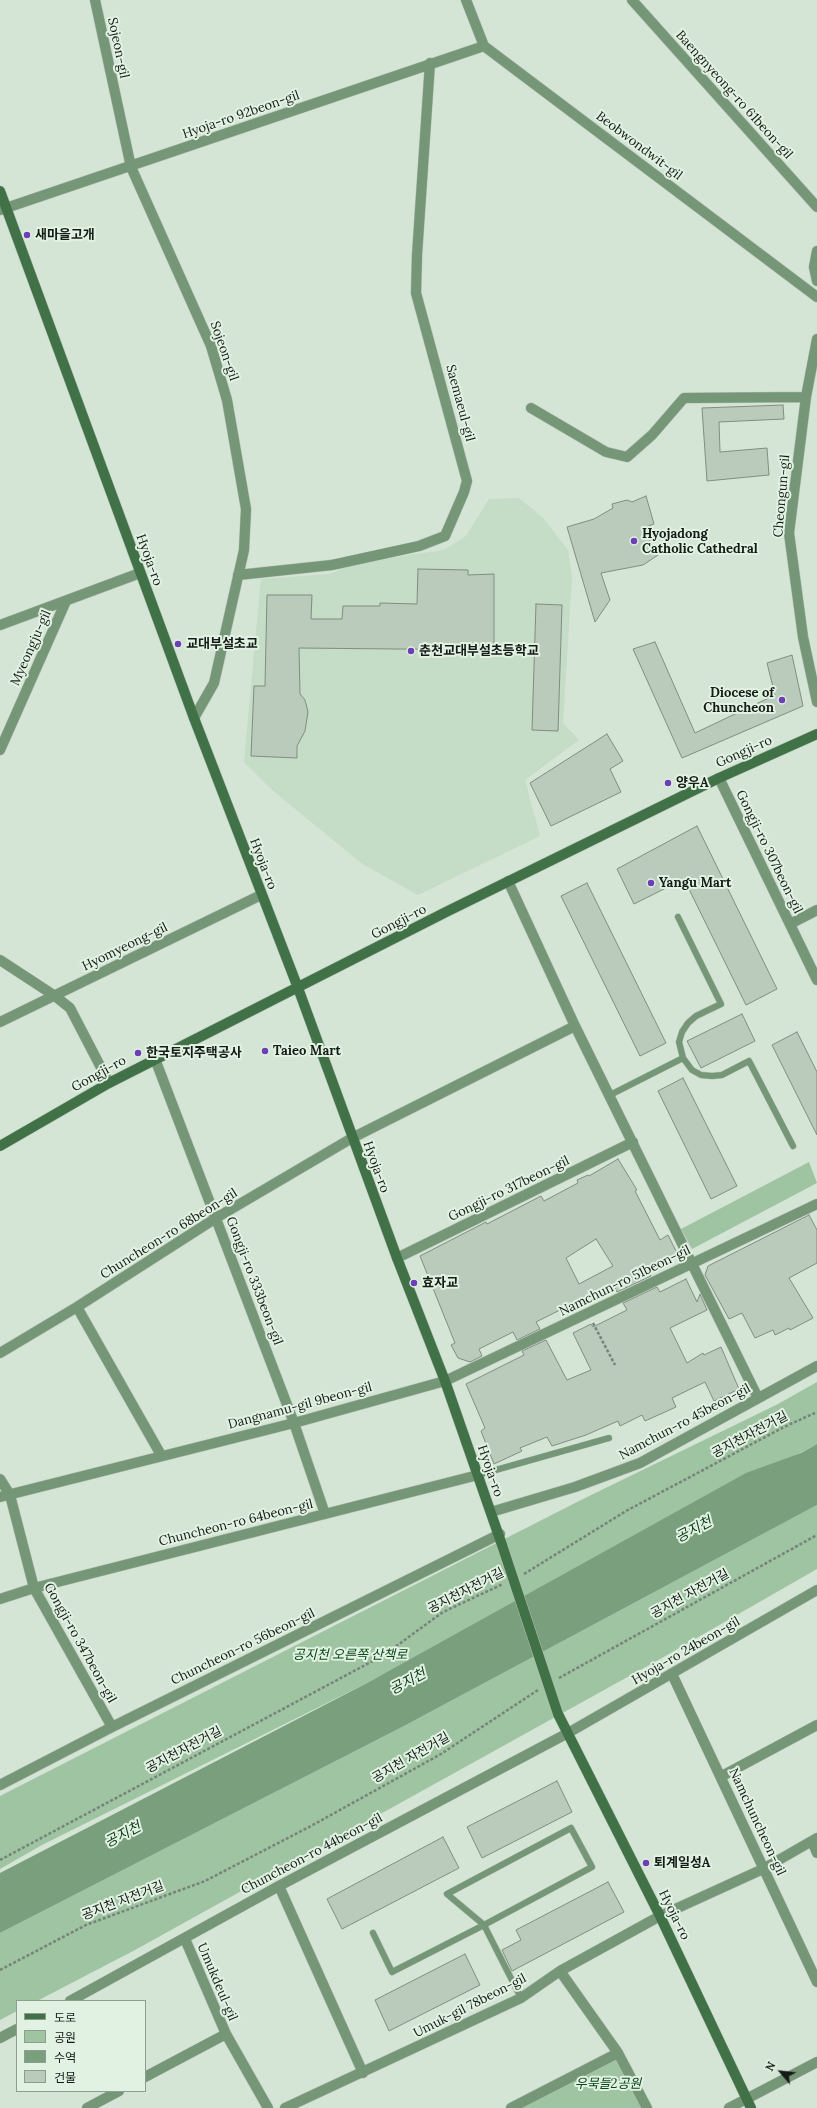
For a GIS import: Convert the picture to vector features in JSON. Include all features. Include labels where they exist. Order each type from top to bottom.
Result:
[{"type":"street","name":"Sojeon-gil","points":[[95,0],[131,167],[211,346],[227,400],[246,509],[244,550],[214,683],[194,718]]},
{"type":"street","points":[[466,0],[484,46]]},
{"type":"street","name":"Baengnyeong-ro 61beon-gil","points":[[632,0],[817,207]]},
{"type":"street","name":"Hyoja-ro 92beon-gil","points":[[3,209],[131,167],[430,63],[484,46]]},
{"type":"street","name":"Beobwondwit-gil","points":[[484,46],[817,297]]},
{"type":"street","name":"Saemaeul-gil","points":[[238,575],[332,565],[419,546],[445,536],[464,492],[467,480],[416,293],[417,255],[430,63]]},
{"type":"street","name":"Hyoja-ro","points":[[0,191],[3,209],[261,895],[298,988],[397,1258],[445,1381],[500,1534],[502,1545],[558,1714],[660,1916],[749,2103]]},
{"type":"street","points":[[817,251],[814,267],[817,281]]},
{"type":"street","name":"Cheongun-gil","points":[[817,339],[806,397],[789,533],[803,636],[817,702]]},
{"type":"street","points":[[531,408],[606,452],[627,457],[652,435],[684,398],[806,397]]},
{"type":"street","points":[[0,625],[140,573]]},
{"type":"street","name":"Myeongju-gil","points":[[0,750],[66,601]]},
{"type":"street","name":"Gongji-ro","points":[[0,1146],[109,1083],[155,1059],[508,881],[718,778],[817,734]]},
{"type":"street","name":"Gongji-ro 307beon-gil","points":[[718,778],[817,980]]},
{"type":"street","points":[[508,881],[575,1026],[693,1263],[758,1398]]},
{"type":"street","name":"Hyomyeong-gil","points":[[0,1022],[261,895]]},
{"type":"street","points":[[790,924],[817,910]]},
{"type":"street","points":[[0,960],[55,996],[70,1008],[109,1083]]},
{"type":"street","points":[[352,1138],[575,1026]]},
{"type":"street","name":"Gongji-ro 333beon-gil","points":[[155,1059],[294,1423],[325,1514]]},
{"type":"street","name":"Chuncheon-ro 68beon-gil","points":[[0,1352],[77,1307],[216,1218],[352,1138]]},
{"type":"street","name":"Gongji-ro 317beon-gil","points":[[397,1258],[633,1142]]},
{"type":"street","name":"Namchun-ro 51beon-gil","points":[[445,1381],[817,1204]]},
{"type":"street","points":[[77,1307],[161,1455]]},
{"type":"street","name":"Namchun-ro 45beon-gil","points":[[491,1512],[575,1487],[640,1463],[817,1366]]},
{"type":"street","name":"Dangnamu-gil 9beon-gil","points":[[5,1496],[161,1455],[294,1423],[445,1381]]},
{"type":"street","name":"Chuncheon-ro 64beon-gil","points":[[0,1599],[34,1588],[478,1475]]},
{"type":"street","name":"Gongji-ro 347beon-gil","points":[[0,1479],[34,1588],[112,1727]]},
{"type":"street","name":"Chuncheon-ro 56beon-gil","points":[[0,1785],[112,1727],[500,1534]]},
{"type":"street","name":"Hyoja-ro 24beon-gil","points":[[568,1733],[817,1590]]},
{"type":"street","name":"Namchuncheon-gil","points":[[672,1674],[722,1776],[763,1869],[817,1982]]},
{"type":"street","points":[[722,1776],[817,1725]]},
{"type":"street","name":"Chuncheon-ro 44beon-gil","points":[[72,2000],[279,1886],[568,1733]]},
{"type":"street","points":[[814,1840],[817,1853]]},
{"type":"street","name":"Umuk-gil 78beon-gil","points":[[285,2108],[521,1998],[560,1971],[660,1916],[763,1869],[814,1840]]},
{"type":"street","points":[[279,1886],[364,2072]]},
{"type":"street","name":"Umukdeul-gil","points":[[185,1939],[226,2034],[268,2108]]},
{"type":"street","points":[[560,1971],[618,2053],[647,2108]]},
{"type":"street","points":[[0,2038],[16,2030]]},
{"type":"street","name":"Umukdeul-gil","points":[[146,2076],[226,2034]]},
{"type":"street","points":[[511,2108],[618,2053]]},
{"type":"street","points":[[729,2108],[749,2103],[817,2062]]},
{"type":"street","points":[[87,2108],[117,2092]]},
{"type":"lane","points":[[678,917],[721,1004],[696,1016],[688,1023],[682,1032],[679,1042],[682,1058],[692,1070],[701,1075],[712,1076],[722,1074],[749,1061],[793,1146]]},
{"type":"lane","points":[[610,1095],[682,1058]]},
{"type":"lane","name":"Namchun-ro 45beon-gil","points":[[478,1475],[609,1438]]},
{"type":"lane","points":[[373,1932],[392,1972],[484,1925],[592,1867],[571,1828],[447,1894],[484,1925],[521,1998]]},
{"type":"path","points":[[588,1314],[615,1364]]},
{"type":"path","name":"공지천자전거길","points":[[519,1576],[533,1569],[626,1511],[784,1427],[817,1412]]},
{"type":"path","name":"공지천 자전거길","points":[[554,1681],[817,1534]]},
{"type":"path","name":"공지천자전거길","points":[[0,1860],[384,1655],[443,1612],[505,1582]]},
{"type":"path","name":"공지천 자전거길","points":[[0,1970],[86,1925],[205,1881],[311,1826],[441,1754],[520,1700],[540,1689]]},
{"type":"shaded area","name":"춘천교대부설초등학교","points":[[519,498],[543,518],[568,550],[572,576],[563,723],[579,740],[525,780],[540,836],[418,895],[361,863],[270,788],[244,762],[261,579],[330,574],[357,562],[444,550],[466,536],[489,499]]},
{"type":"green space","points":[[809,1162],[817,1183],[692,1249],[681,1229]]},
{"type":"green space","name":"공지천 오른쪽 산책로","points":[[817,1382],[817,1444],[369,1682],[42,1845],[0,1869],[0,1796],[581,1500],[778,1404]]},
{"type":"green space","points":[[817,1505],[817,1569],[660,1659],[135,1950],[39,2000],[16,2000],[16,2012],[0,2020],[0,1933],[404,1726]]},
{"type":"green space","name":"우묵들2공원","points":[[618,2053],[647,2108],[517,2108]]},
{"type":"water","name":"공지천","points":[[817,1444],[817,1505],[404,1726],[0,1933],[0,1873],[369,1682],[746,1473],[801,1453]]},
{"type":"building","points":[[783,405],[784,419],[719,422],[720,452],[767,448],[769,475],[707,481],[702,408]]},
{"type":"building","points":[[646,496],[654,524],[643,528],[658,555],[643,565],[601,573],[610,600],[595,622],[567,527],[594,519],[613,508],[612,504],[627,500],[632,502]]},
{"type":"building","points":[[418,569],[468,570],[468,575],[494,574],[494,650],[299,648],[300,694],[305,700],[308,712],[305,731],[297,746],[297,758],[251,756],[254,686],[265,686],[267,595],[312,595],[311,619],[342,619],[343,606],[380,606],[380,603],[417,604]]},
{"type":"building","points":[[536,604],[562,605],[558,731],[532,730]]},
{"type":"building","name":"Diocese of Chuncheon","points":[[655,642],[695,733],[775,695],[767,663],[792,655],[803,706],[682,758],[633,649]]},
{"type":"building","points":[[607,734],[623,761],[610,769],[621,792],[551,826],[530,783]]},
{"type":"building","points":[[697,826],[777,989],[746,1005],[684,879],[634,904],[617,869]]},
{"type":"building","points":[[587,883],[666,1043],[640,1056],[561,896]]},
{"type":"building","points":[[742,1014],[755,1041],[701,1068],[687,1041]]},
{"type":"building","points":[[797,1032],[817,1072],[817,1135],[772,1045]]},
{"type":"building","points":[[683,1078],[737,1186],[711,1199],[658,1091]]},
{"type":"building","points":[[618,1159],[637,1190],[635,1191],[660,1240],[668,1235],[677,1253],[649,1270],[651,1276],[617,1292],[615,1288],[595,1299],[592,1294],[536,1322],[540,1329],[517,1340],[513,1332],[479,1349],[482,1356],[470,1362],[458,1358],[451,1345],[455,1343],[420,1256],[541,1196],[544,1201],[578,1183],[577,1180],[588,1175],[589,1176]],"holes":[[[596,1239],[613,1266],[579,1284],[566,1258]]]},
{"type":"building","points":[[809,1215],[817,1230],[817,1263],[789,1278],[813,1318],[790,1330],[789,1328],[775,1335],[773,1330],[755,1338],[742,1313],[729,1319],[705,1275],[708,1266]]},
{"type":"building","points":[[686,1279],[697,1302],[700,1294],[707,1310],[670,1328],[687,1363],[703,1353],[704,1355],[721,1347],[739,1389],[714,1401],[705,1382],[672,1398],[676,1407],[645,1421],[642,1415],[620,1426],[618,1421],[586,1435],[552,1446],[547,1437],[520,1448],[522,1451],[494,1464],[481,1431],[485,1428],[466,1384],[524,1355],[522,1351],[546,1340],[567,1380],[591,1370],[573,1333],[591,1324],[593,1327],[627,1310],[623,1303],[657,1287],[660,1292]]},
{"type":"building","points":[[557,1781],[572,1812],[482,1858],[467,1827]]},
{"type":"building","points":[[443,1837],[459,1868],[342,1929],[327,1899]]},
{"type":"building","points":[[608,1882],[624,1912],[512,1971],[502,1950],[521,1940],[516,1930]]},
{"type":"building","points":[[465,1954],[480,1985],[389,2031],[375,2000]]},
{"type":"place","name":"새마을고개","points":[[27,235]]},
{"type":"place","name":"Hyojadong Catholic Cathedral","points":[[634,541]]},
{"type":"place","name":"교대부설초교","points":[[178,644]]},
{"type":"place","name":"춘천교대부설초등학교","points":[[411,651]]},
{"type":"place","name":"Diocese of Chuncheon","points":[[782,700]]},
{"type":"place","name":"양우A","points":[[668,783]]},
{"type":"place","name":"Yangu Mart","points":[[651,883]]},
{"type":"place","name":"Taieo Mart","points":[[265,1051]]},
{"type":"place","name":"한국토지주택공사","points":[[138,1053]]},
{"type":"place","name":"효자교","points":[[414,1283]]},
{"type":"place","name":"퇴계일성A","points":[[646,1863]]}]
